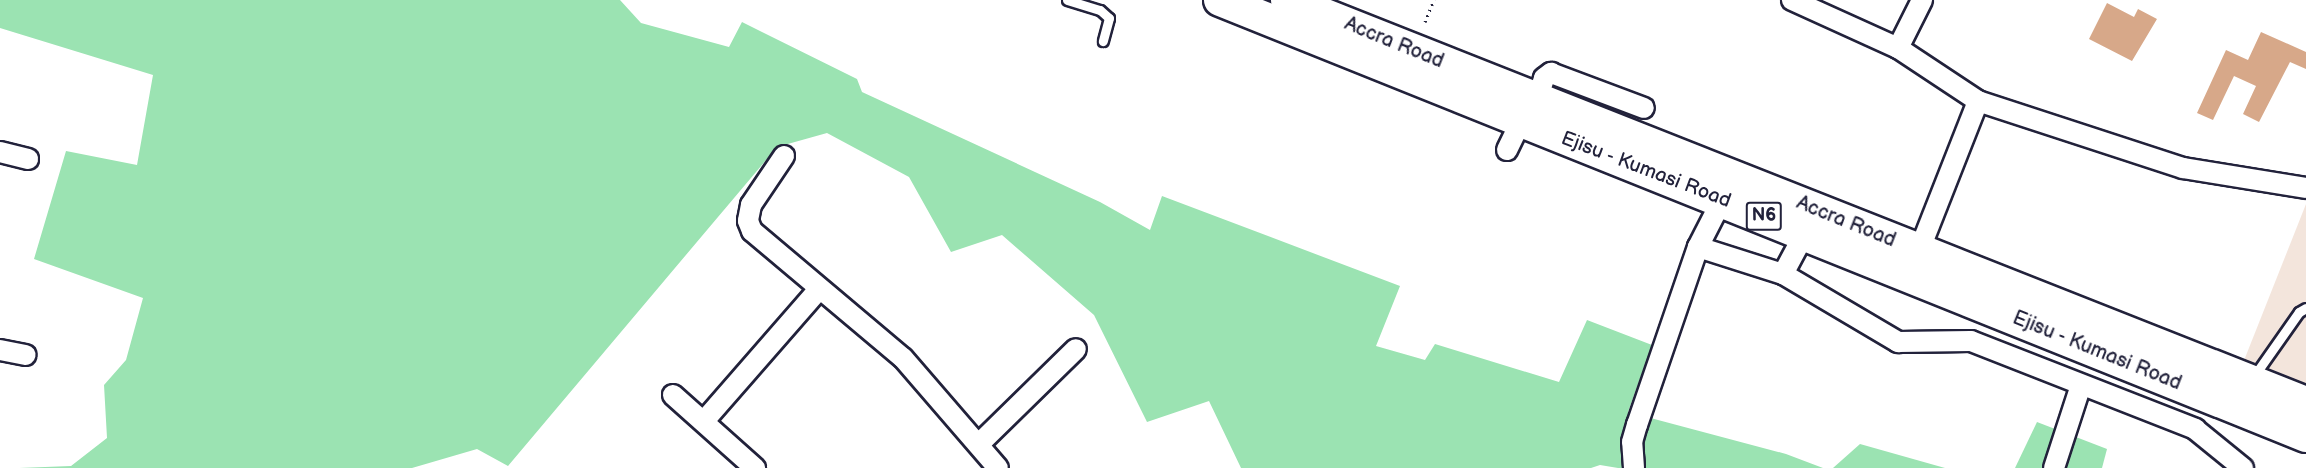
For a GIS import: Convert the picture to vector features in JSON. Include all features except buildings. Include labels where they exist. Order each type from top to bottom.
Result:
[{"type":"highway","name":"Ejisu - Kumasi Road","points":[[1220,0],[1529,110],[1722,200],[2306,436]]},
{"type":"highway","name":"Accra Road","points":[[1287,0],[1529,110],[1919,251],[2306,403]]},
{"type":"street","points":[[1792,0],[1899,48],[1978,101],[2183,168],[2306,188]]},
{"type":"street","points":[[1899,48],[1922,0]]},
{"type":"street","points":[[1507,150],[1544,78],[1551,73],[1644,108]]},
{"type":"street","points":[[1919,251],[1978,101]]},
{"type":"street","points":[[0,152],[28,159]]},
{"type":"street","points":[[784,156],[751,205],[748,221],[752,231],[903,358],[980,443],[998,468]]},
{"type":"street","points":[[1634,468],[1632,442],[1637,425],[1698,247],[1722,200]]},
{"type":"street","points":[[1783,274],[1805,232]]},
{"type":"street","points":[[1698,247],[1783,274],[1898,342],[1971,340],[2195,429],[2243,468]]},
{"type":"street","points":[[704,422],[819,289]]},
{"type":"street","points":[[980,443],[1076,349]]},
{"type":"street","points":[[0,350],[26,355]]},
{"type":"street","points":[[2054,468],[2081,385]]},
{"type":"street","points":[[673,394],[755,468]]},
{"type":"lane","points":[[1067,0],[1100,10],[1109,18],[1103,41]]},
{"type":"lane","points":[[2251,381],[2299,312],[2306,308]]},
{"type":"path","points":[[1425,22],[1434,0]]},
{"type":"shaded area","points":[[2306,204],[2306,387],[2243,363]]},
{"type":"green space","points":[[0,0],[620,0],[641,23],[729,47],[742,22],[857,79],[862,92],[1100,202],[1150,230],[1162,196],[1400,286],[1376,346],[1425,360],[1435,344],[1559,382],[1587,320],[1652,345],[1628,412],[1786,454],[1823,468],[1618,468],[1600,465],[1591,468],[1241,468],[1209,401],[1147,422],[1094,315],[1002,235],[951,252],[909,177],[827,133],[777,147],[508,466],[477,449],[412,468],[19,468],[71,466],[107,438],[104,385],[126,360],[143,298],[34,259],[66,151],[137,165],[153,75],[0,28]]},
{"type":"green space","points":[[2037,422],[2107,449],[2102,468],[2015,468]]},
{"type":"green space","points":[[1860,444],[1945,468],[1833,468]]}]
